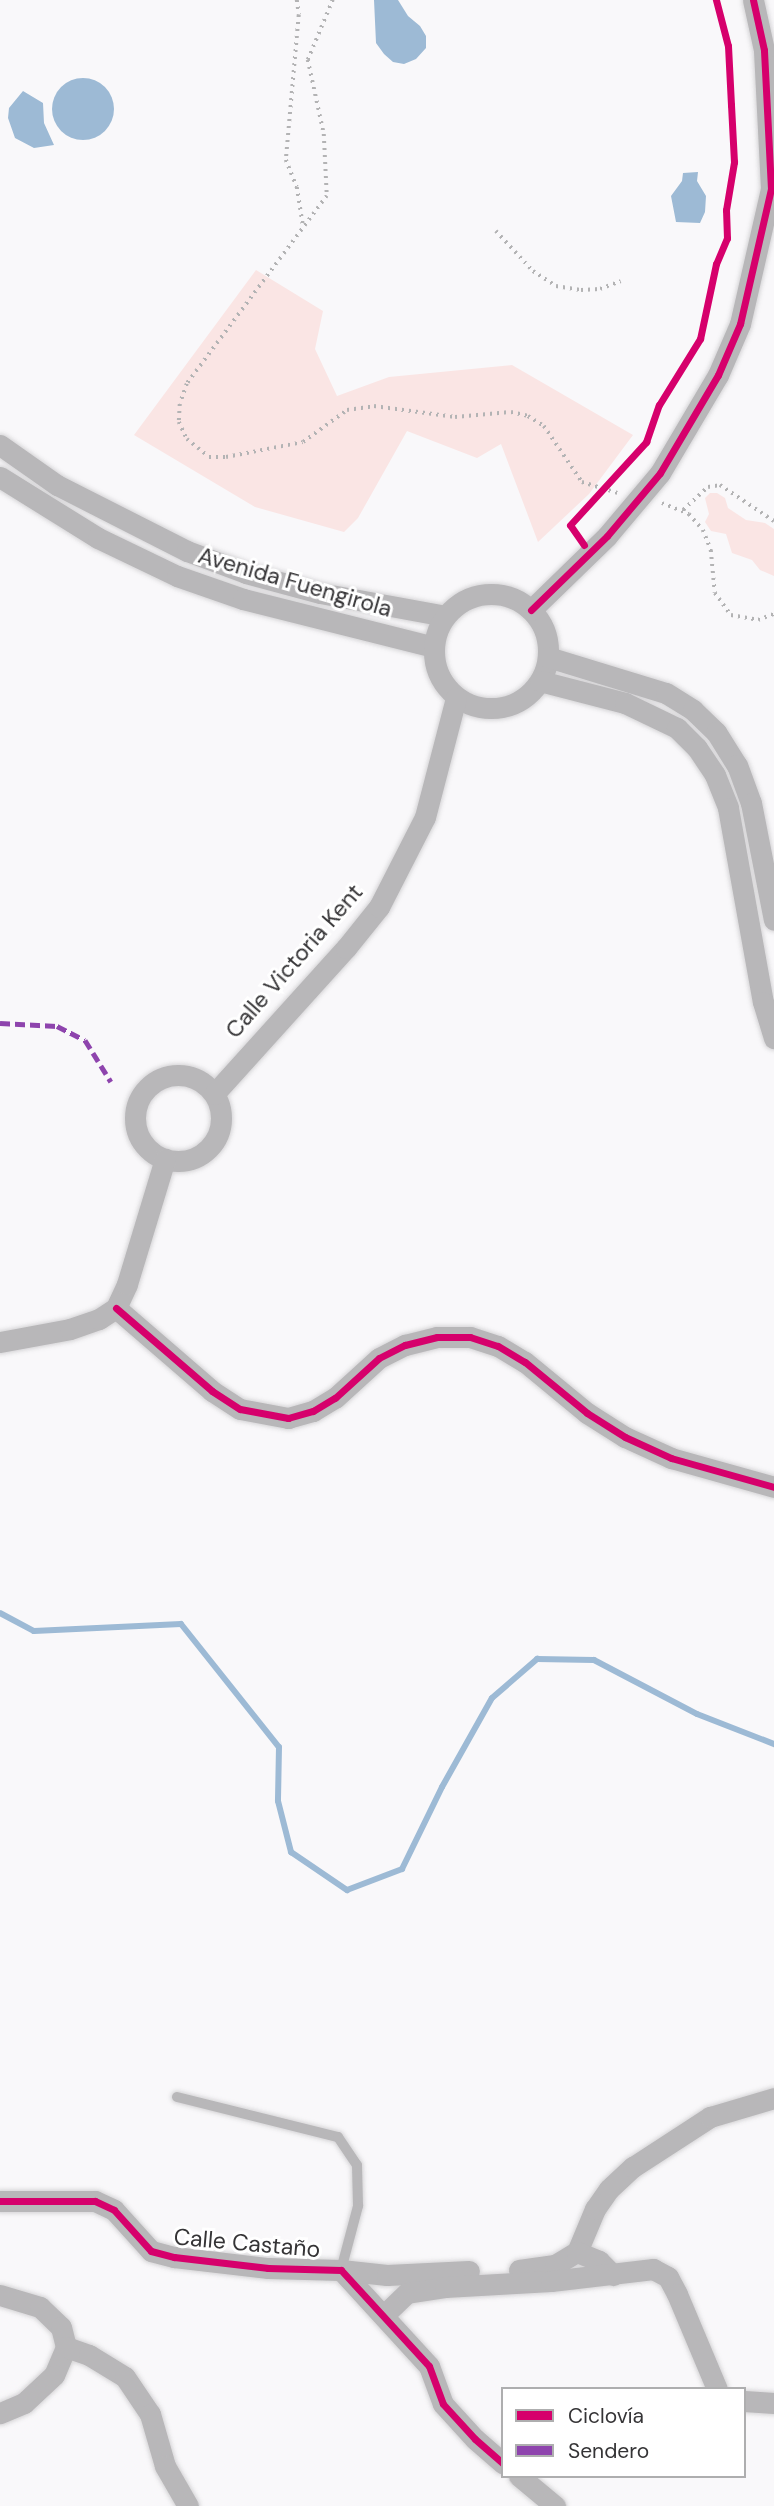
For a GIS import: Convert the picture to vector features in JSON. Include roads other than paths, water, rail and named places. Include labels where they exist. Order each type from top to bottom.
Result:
[{"type":"street","points":[[531,610],[607,536],[660,473],[691,425],[718,375],[740,324],[773,190],[764,50],[753,0]]},
{"type":"street","name":"Avenida Fuengirola","points":[[0,444],[57,485],[187,551],[246,573],[320,593],[445,616]]},
{"type":"street","name":"Avenida Fuengirola","points":[[0,477],[88,532],[177,576],[255,602],[434,647]]},
{"type":"street","points":[[481,595],[506,596],[531,610],[538,617],[548,641],[548,657],[540,681],[523,700],[497,709],[477,708],[456,698],[441,680],[435,667],[434,647],[445,616],[460,603],[481,595]]},
{"type":"street","points":[[548,657],[666,693],[693,710],[716,732],[737,765],[751,803],[774,920]]},
{"type":"street","points":[[540,681],[591,693],[654,715],[677,727],[697,748],[709,766],[728,808],[763,1002],[774,1038]]},
{"type":"street","name":"Calle Victoria Kent","points":[[214,1094],[346,948],[379,907],[425,817],[456,698]]},
{"type":"street","points":[[182,1076],[195,1078],[214,1094],[221,1119],[213,1144],[191,1159],[164,1159],[145,1144],[136,1122],[136,1109],[148,1088],[158,1080],[182,1076]]},
{"type":"street","points":[[0,1342],[70,1329],[99,1319],[116,1308],[127,1284],[164,1159]]},
{"type":"street","points":[[116,1308],[212,1391],[240,1409],[288,1418],[313,1411],[335,1398],[379,1358],[405,1345],[437,1337],[470,1337],[498,1346],[525,1362],[587,1413],[625,1437],[671,1458],[774,1487]]},
{"type":"street","points":[[341,2270],[400,2275],[537,2269],[555,2265],[577,2252],[595,2209],[609,2189],[633,2168],[710,2117],[774,2098]]},
{"type":"street","name":"Calle Castaño","points":[[0,2201],[94,2201],[114,2210],[151,2251],[174,2258],[268,2268],[341,2270],[429,2366],[443,2404],[475,2439],[501,2461]]},
{"type":"street","points":[[577,2252],[599,2261],[613,2275]]},
{"type":"street","points":[[384,2315],[407,2293],[445,2287],[613,2275],[653,2269],[668,2277],[715,2387]]},
{"type":"street","points":[[0,2295],[40,2307],[61,2327],[66,2347],[54,2375],[24,2403],[0,2413]]},
{"type":"street","points":[[66,2347],[89,2355],[125,2377],[150,2414],[165,2466],[188,2506]]},
{"type":"street","points":[[746,2401],[774,2403]]},
{"type":"street","points":[[521,2478],[555,2506]]},
{"type":"lane","points":[[177,2097],[338,2137],[356,2165],[358,2206],[341,2270]]},
{"type":"water","points":[[374,0],[398,0],[408,16],[420,26],[426,36],[426,48],[416,59],[404,64],[393,62],[376,43]]},
{"type":"water","points":[[83,78],[105,87],[114,109],[105,131],[83,140],[61,131],[52,109],[61,87]]},
{"type":"water","points":[[23,91],[43,103],[44,123],[54,145],[34,148],[15,138],[8,118],[9,108]]},
{"type":"water","points":[[698,172],[697,181],[706,196],[705,212],[700,223],[676,222],[671,196],[682,181],[683,173]]},
{"type":"waterway","points":[[0,1613],[34,1631],[181,1624],[279,1747],[278,1801],[291,1852],[347,1890],[402,1869],[442,1787],[492,1698],[537,1659],[594,1660],[697,1714],[774,1744]]}]
